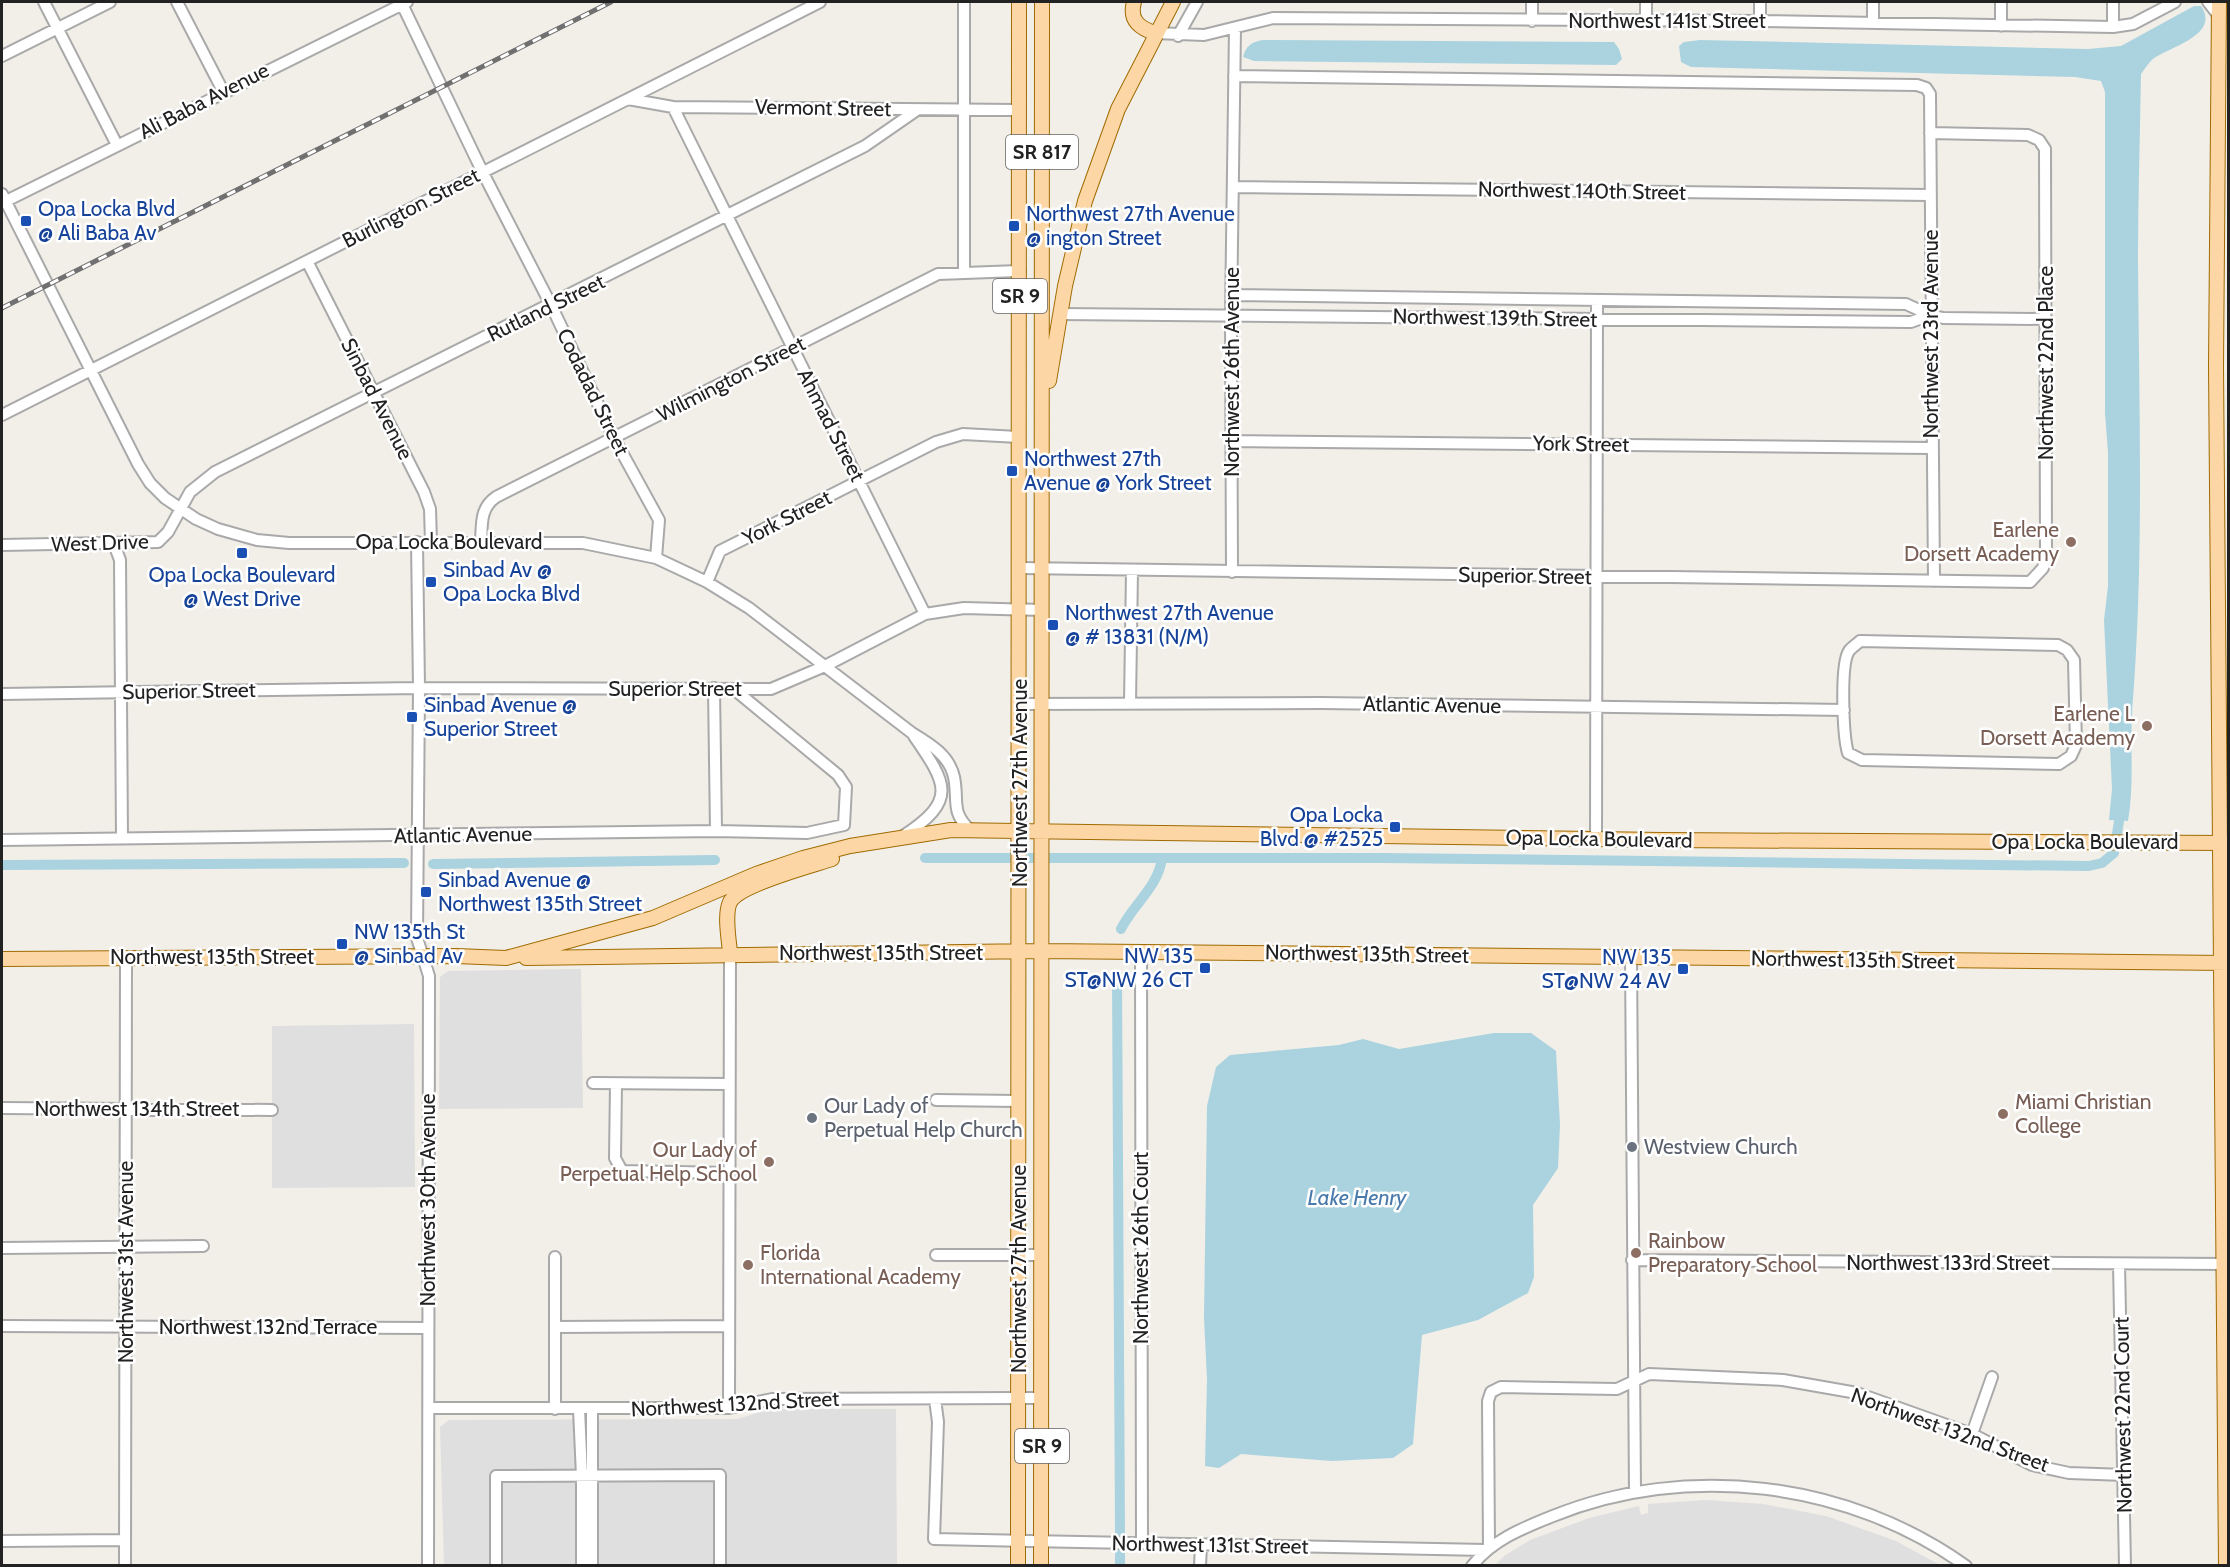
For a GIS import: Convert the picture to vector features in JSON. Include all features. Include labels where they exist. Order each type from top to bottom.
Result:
[{"type":"main road","name":"Northwest 27th Avenue","points":[[1018,1566],[1019,2]]},
{"type":"main road","name":"Northwest 27th Avenue","points":[[1041,1566],[1042,2]]},
{"type":"main road","points":[[1134,2],[1134,20],[1140,28],[1155,33]]},
{"type":"main road","name":"SR 9","points":[[1043,400],[1050,377],[1060,314],[1085,201],[1118,109],[1155,33],[1173,2]]},
{"type":"main road","points":[[2219,2],[2223,70],[2226,1566]]},
{"type":"main road","points":[[1019,152],[1032,180],[1042,185]]},
{"type":"main road","points":[[1019,194],[1032,203],[1042,222]]},
{"type":"main road","name":"Opa Locka Boulevard","points":[[423,956],[506,958],[653,918],[765,871],[803,858],[902,837],[970,830],[1043,838],[2224,842]]},
{"type":"main road","points":[[730,953],[728,913],[730,903],[736,896],[781,876],[855,853],[863,844]]},
{"type":"main road","name":"Northwest 135th Street","points":[[506,958],[730,953],[1042,951],[2224,963]]},
{"type":"main road","name":"Northwest 135th Street","points":[[2,958],[423,956]]},
{"type":"street","points":[[44,2],[117,145]]},
{"type":"street","points":[[2,56],[110,2]]},
{"type":"street","points":[[177,2],[223,91]]},
{"type":"street","name":"Ali Baba Avenue","points":[[3,199],[404,2]]},
{"type":"street","name":"Codadad Street","points":[[404,2],[482,171],[551,305],[614,438],[659,520],[656,558]]},
{"type":"street","name":"Burlington Street","points":[[2,415],[820,2]]},
{"type":"street","points":[[964,2],[964,271]]},
{"type":"street","points":[[1178,36],[1197,2]]},
{"type":"street","points":[[1532,2],[1532,21]]},
{"type":"street","points":[[1646,2],[1646,22]]},
{"type":"street","points":[[1760,2],[1760,21]]},
{"type":"street","points":[[1873,2],[1873,22]]},
{"type":"street","points":[[2001,2],[2001,26]]},
{"type":"street","points":[[2113,2],[2113,27]]},
{"type":"street","name":"Northwest 141st Street","points":[[1155,33],[1178,36],[1204,35],[1273,18],[1873,22],[2113,27],[2133,24],[2175,2]]},
{"type":"street","points":[[2208,2],[2219,16]]},
{"type":"street","name":"Northwest 26th Avenue","points":[[1232,572],[1231,315],[1235,28]]},
{"type":"street","name":"Northwest 23rd Avenue","points":[[1234,76],[1917,85],[1926,88],[1930,94],[1931,448],[1934,580]]},
{"type":"street","name":"Vermont Street","points":[[628,99],[673,107],[1019,110]]},
{"type":"street","name":"Ahmad Street","points":[[673,107],[925,614]]},
{"type":"street","name":"Rutland Street","points":[[181,509],[190,492],[215,472],[728,217],[865,146],[917,110]]},
{"type":"street","name":"Northwest 22nd Place","points":[[1930,133],[2028,135],[2039,140],[2045,148],[2046,555],[2043,568],[2030,582]]},
{"type":"street","name":"Northwest 140th Street","points":[[1233,187],[1930,195]]},
{"type":"street","name":"Opa Locka Boulevard","points":[[3,199],[142,472],[160,493],[181,509],[218,529],[266,541],[583,543],[656,558],[707,582],[749,608],[912,733],[932,745],[949,765],[954,777],[958,818],[970,830]]},
{"type":"street","name":"Sinbad Avenue","points":[[307,261],[426,498],[430,509],[431,542]]},
{"type":"street","name":"Wilmington Street","points":[[481,542],[483,513],[492,500],[938,274],[964,271],[1020,271]]},
{"type":"street","name":"Northwest 139th Street","points":[[1232,295],[1906,304],[1943,318],[2046,319]]},
{"type":"street","points":[[1425,317],[1426,298]]},
{"type":"street","points":[[1596,839],[1597,300]]},
{"type":"street","name":"Northwest 139th Street","points":[[1060,314],[1911,322],[1930,315]]},
{"type":"street","name":"York Street","points":[[707,582],[720,551],[946,437],[970,434],[1019,437]]},
{"type":"street","name":"York Street","points":[[1231,441],[1931,448]]},
{"type":"street","name":"West Drive","points":[[2,545],[158,542],[168,532],[181,509]]},
{"type":"street","points":[[417,542],[418,836]]},
{"type":"street","points":[[114,544],[120,560],[122,838]]},
{"type":"street","name":"Superior Street","points":[[1020,568],[2030,582]]},
{"type":"street","points":[[1130,703],[1132,571]]},
{"type":"street","name":"Superior Street","points":[[2,694],[419,688],[771,689],[825,666],[925,614],[964,608],[1042,610]]},
{"type":"street","points":[[1860,641],[2058,645],[2067,650],[2074,660],[2076,746],[2071,756],[2059,764],[1862,760],[1848,753],[1844,738],[1844,710],[1845,665],[1849,651],[1860,641]]},
{"type":"street","points":[[714,688],[716,831]]},
{"type":"street","name":"Atlantic Avenue","points":[[2,840],[716,831],[807,833],[844,825],[846,787],[838,775],[735,690]]},
{"type":"street","name":"Atlantic Avenue","points":[[1020,704],[1130,703],[1844,710]]},
{"type":"street","points":[[902,837],[933,815],[942,795],[940,776],[912,733]]},
{"type":"street","name":"Northwest 30th Avenue","points":[[418,836],[417,938],[429,976],[428,1566]]},
{"type":"street","name":"Northwest 26th Court","points":[[1141,952],[1142,1543]]},
{"type":"street","points":[[729,1408],[730,953]]},
{"type":"street","points":[[1631,957],[1635,1492]]},
{"type":"street","name":"Northwest 31st Avenue","points":[[125,1566],[126,958]]},
{"type":"street","points":[[593,1083],[729,1084]]},
{"type":"street","points":[[616,1084],[615,1158],[622,1171],[729,1173]]},
{"type":"street","points":[[936,1100],[1019,1101]]},
{"type":"street","name":"Northwest 134th Street","points":[[2,1108],[272,1110]]},
{"type":"street","points":[[2,1248],[202,1246]]},
{"type":"street","points":[[936,1255],[1042,1255]]},
{"type":"street","points":[[555,1257],[555,1409]]},
{"type":"street","name":"Northwest 133rd Street","points":[[1632,1260],[2226,1264]]},
{"type":"street","name":"Northwest 22nd Court","points":[[2119,1264],[2125,1474],[2125,1566]]},
{"type":"street","name":"Northwest 132nd Terrace","points":[[2,1326],[427,1328]]},
{"type":"street","points":[[555,1327],[728,1326]]},
{"type":"street","name":"Northwest 132nd Street","points":[[1487,1549],[1488,1404],[1492,1391],[1501,1387],[1617,1389],[1649,1374],[1783,1380],[1857,1393],[1972,1434],[2032,1465],[2069,1473],[2125,1474]]},
{"type":"street","points":[[1972,1434],[1992,1377]]},
{"type":"street","name":"Northwest 132nd Street","points":[[429,1408],[729,1408],[772,1398],[1042,1398]]},
{"type":"street","name":"Northwest 131st Street","points":[[935,1399],[938,1422],[934,1539],[1487,1549]]},
{"type":"street","points":[[579,1409],[586,1442],[592,1566]]},
{"type":"street","points":[[586,1442],[592,1409]]},
{"type":"street","points":[[496,1566],[496,1476],[720,1475],[720,1566]]},
{"type":"street","points":[[582,1566],[588,1476]]},
{"type":"street","points":[[1472,1566],[1487,1549],[1557,1515],[1635,1492],[1718,1485],[1784,1492],[1821,1500],[1894,1523],[1926,1540],[1966,1566]]},
{"type":"street","points":[[2,1541],[125,1540]]},
{"type":"street","points":[[1200,1566],[1201,1545]]},
{"type":"shaded area","points":[[581,969],[583,1108],[439,1109],[440,977],[448,971]]},
{"type":"shaded area","points":[[414,1024],[415,1187],[272,1188],[272,1026]]},
{"type":"shaded area","points":[[770,1409],[896,1409],[897,1565],[444,1565],[440,1427],[449,1420],[737,1419]]},
{"type":"shaded area","points":[[1706,1500],[1763,1504],[1826,1516],[1896,1541],[1940,1565],[1495,1565],[1504,1556],[1530,1540],[1589,1518],[1639,1506],[1641,1515],[1648,1513],[1648,1504]]},
{"type":"water","points":[[2194,6],[2201,6],[2205,16],[2204,25],[2199,32],[2153,59],[2141,74],[2138,260],[2140,535],[2131,791],[2128,821],[2109,820],[2112,789],[2104,620],[2108,586],[2108,453],[2105,413],[2105,92],[2101,81],[2075,77],[1691,67],[1681,62],[1679,46],[1684,42],[1700,40],[2088,49],[2121,46]]},
{"type":"water","points":[[1263,40],[1614,42],[1622,59],[1616,65],[1254,61],[1243,57],[1250,45]]},
{"type":"water","name":"Lake Henry","points":[[1494,1033],[1531,1033],[1556,1051],[1560,1125],[1558,1168],[1533,1205],[1534,1277],[1528,1293],[1478,1320],[1422,1335],[1413,1444],[1393,1458],[1332,1461],[1241,1454],[1219,1468],[1205,1466],[1207,1379],[1204,1318],[1207,1106],[1216,1067],[1230,1055],[1339,1045],[1363,1039],[1399,1049]]},
{"type":"waterway","points":[[925,858],[1384,858],[2089,866],[2102,863],[2114,853],[2119,821]]},
{"type":"waterway","points":[[1121,929],[1156,878],[1162,858]]},
{"type":"waterway","points":[[433,864],[715,860]]},
{"type":"waterway","points":[[2,865],[404,863]]},
{"type":"waterway","points":[[1117,975],[1120,1534]]},
{"type":"waterway","points":[[1120,1550],[1120,1566]]},
{"type":"railway","points":[[2,308],[611,2]]},
{"type":"place","name":"Opa Locka Blvd @ Ali Baba Av","points":[[26,221]]},
{"type":"place","name":"Northwest 27th Avenue @ ington Street","points":[[1014,226]]},
{"type":"place","name":"Northwest 27th Avenue @ York Street","points":[[1012,471]]},
{"type":"place","name":"Earlene Dorsett Academy","points":[[2071,542]]},
{"type":"place","name":"Opa Locka Boulevard @ West Drive","points":[[242,553]]},
{"type":"place","name":"Sinbad Av @ Opa Locka Blvd","points":[[431,582]]},
{"type":"place","name":"Northwest 27th Avenue @ # 13831 (N/M)","points":[[1053,625]]},
{"type":"place","name":"Sinbad Avenue @ Superior Street","points":[[412,717]]},
{"type":"place","name":"Earlene L Dorsett Academy","points":[[2147,726]]},
{"type":"place","name":"Opa Locka Blvd @ #2525","points":[[1395,827]]},
{"type":"place","name":"Sinbad Avenue @ Northwest 135th Street","points":[[426,892]]},
{"type":"place","name":"NW 135th St @ Sinbad Av","points":[[342,944]]},
{"type":"place","name":"NW 135 ST@NW 26 CT","points":[[1205,968]]},
{"type":"place","name":"NW 135 ST@NW 24 AV","points":[[1683,969]]},
{"type":"place","name":"Miami Christian College","points":[[2003,1114]]},
{"type":"place","name":"Our Lady of Perpetual Help Church","points":[[812,1118]]},
{"type":"place","name":"Westview Church","points":[[1632,1147]]},
{"type":"place","name":"Our Lady of Perpetual Help School","points":[[769,1162]]},
{"type":"place","name":"Rainbow Preparatory School","points":[[1636,1253]]},
{"type":"place","name":"Florida International Academy","points":[[748,1265]]}]
